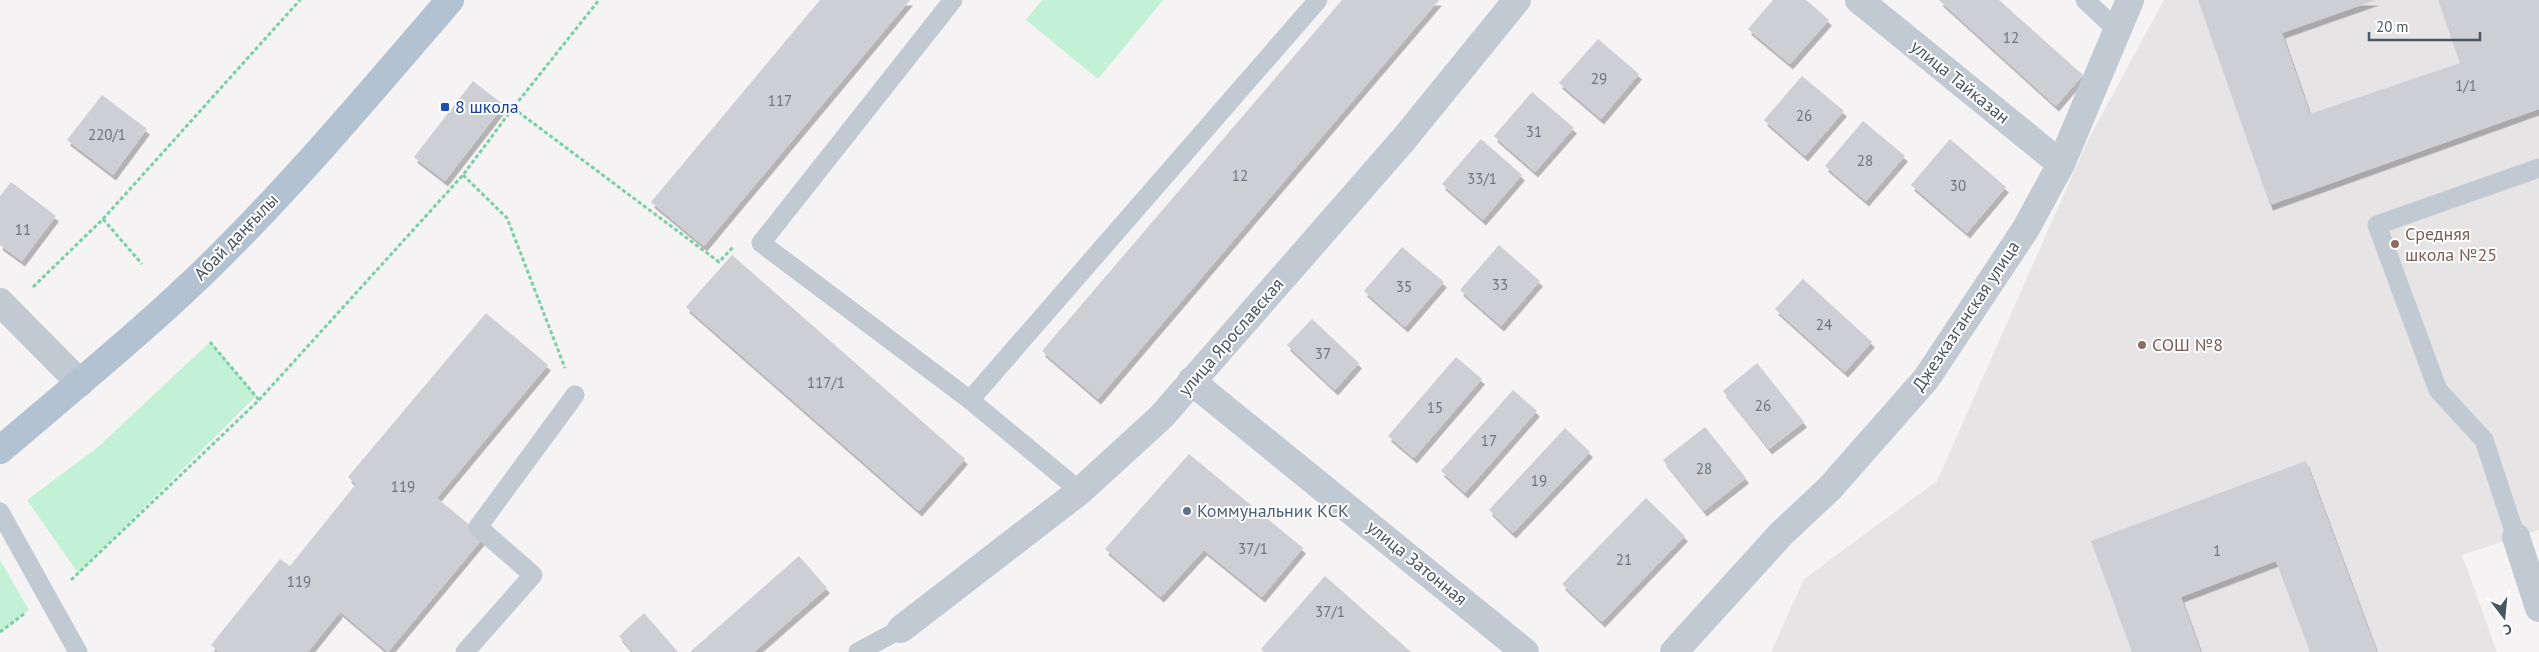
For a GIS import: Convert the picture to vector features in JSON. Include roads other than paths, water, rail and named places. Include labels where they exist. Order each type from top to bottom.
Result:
[{"type":"main road","name":"Абай даңғылы","points":[[0,450],[80,382],[222,254],[270,203],[450,0]]},
{"type":"street","name":"улица Ярославская","points":[[900,629],[1080,491],[1161,417],[1404,140],[1517,0]]},
{"type":"street","name":"улица Тайказан","points":[[1858,0],[2061,164]]},
{"type":"street","name":"Джезказганская улица","points":[[1674,652],[1781,534],[1830,488],[1926,379],[2024,230],[2061,164],[2116,29],[2130,0]]},
{"type":"street","points":[[5,307],[80,382]]},
{"type":"street","name":"улица Затонная","points":[[1191,381],[1525,652]]},
{"type":"street","points":[[2516,538],[2539,608]]},
{"type":"lane","points":[[953,0],[761,243],[970,400],[1080,491]]},
{"type":"lane","points":[[970,400],[1318,0]]},
{"type":"lane","points":[[2085,0],[2116,29]]},
{"type":"lane","points":[[2516,538],[2484,440],[2438,390],[2377,225],[2539,168]]},
{"type":"lane","points":[[465,652],[532,575],[478,526],[575,395]]},
{"type":"lane","points":[[0,512],[78,652]]},
{"type":"lane","points":[[858,652],[900,629]]},
{"type":"place","name":"8 школа","points":[[445,107]]},
{"type":"place","name":"Средняя школа №25","points":[[2395,244]]},
{"type":"place","name":"СОШ №8","points":[[2142,345]]},
{"type":"place","name":"Коммунальник КСК","points":[[1187,511]]}]
